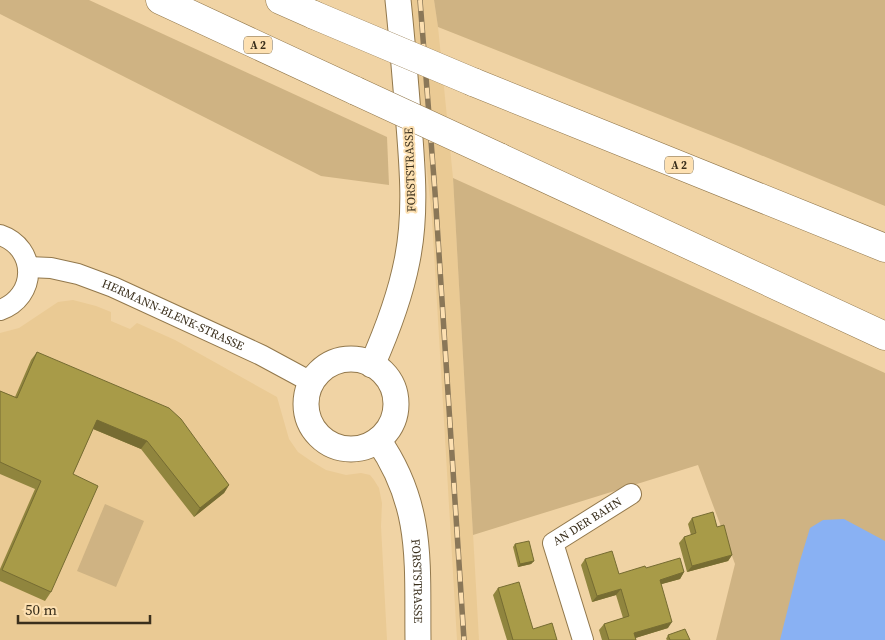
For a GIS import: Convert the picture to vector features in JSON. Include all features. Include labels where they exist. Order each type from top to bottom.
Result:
[{"type":"highway","name":"A 2","points":[[160,0],[885,336]]},
{"type":"highway","name":"A 2","points":[[280,0],[473,82],[885,248]]},
{"type":"main road","name":"FORSTSTRASSE","points":[[372,365],[389,325],[401,289],[408,260],[412,230],[412,169],[398,0]]},
{"type":"main road","points":[[353,359],[372,365],[388,380],[393,390],[395,412],[392,423],[378,440],[368,446],[358,449],[336,447],[321,438],[311,426],[305,404],[311,382],[324,368],[333,363],[353,359]]},
{"type":"main road","name":"FORSTSTRASSE","points":[[378,440],[397,472],[411,507],[417,551],[418,640]]},
{"type":"street","points":[[0,235],[14,242],[20,249],[28,267],[26,286],[21,295],[15,302],[0,310]]},
{"type":"street","name":"HERMANN-BLENK-STRASSE","points":[[28,267],[50,268],[78,274],[113,287],[261,356],[311,382]]},
{"type":"street","name":"AN DER BAHN","points":[[583,640],[554,543],[632,494]]},
{"type":"shaded area","points":[[0,0],[89,0],[387,137],[389,185],[321,176],[0,14]]},
{"type":"shaded area","points":[[409,0],[434,0],[438,27],[453,178],[479,640],[457,640],[432,219]]},
{"type":"shaded area","points":[[434,0],[885,0],[885,206],[438,27]]},
{"type":"shaded area","points":[[453,178],[885,373],[885,640],[716,640],[735,564],[698,465],[473,535]]},
{"type":"shaded area","points":[[73,300],[111,312],[111,321],[130,329],[137,323],[175,340],[277,397],[289,439],[298,452],[326,470],[346,475],[361,473],[370,475],[379,488],[382,503],[381,526],[387,640],[0,640],[0,333],[19,328],[58,302]]},
{"type":"shaded area","points":[[105,504],[144,521],[116,587],[77,571]]},
{"type":"water","points":[[844,519],[885,541],[885,640],[780,640],[810,528],[823,520]]},
{"type":"building","points":[[37,352],[169,408],[181,419],[229,485],[200,508],[147,441],[97,420],[73,474],[98,486],[51,592],[2,570],[41,481],[0,462],[0,391],[17,398]]},
{"type":"building","points":[[713,512],[717,527],[724,525],[732,555],[692,566],[684,537],[696,533],[692,518]]},
{"type":"building","points":[[529,541],[534,561],[520,564],[515,544]]},
{"type":"building","points":[[612,551],[619,574],[680,558],[684,572],[660,580],[672,622],[634,633],[636,640],[609,640],[604,624],[629,616],[621,589],[597,596],[585,559]]},
{"type":"building","points":[[519,582],[533,629],[552,623],[557,640],[513,640],[498,588]]},
{"type":"building","points":[[685,629],[690,640],[670,640],[668,635]]},
{"type":"railway","points":[[420,0],[435,192],[464,640]]}]
